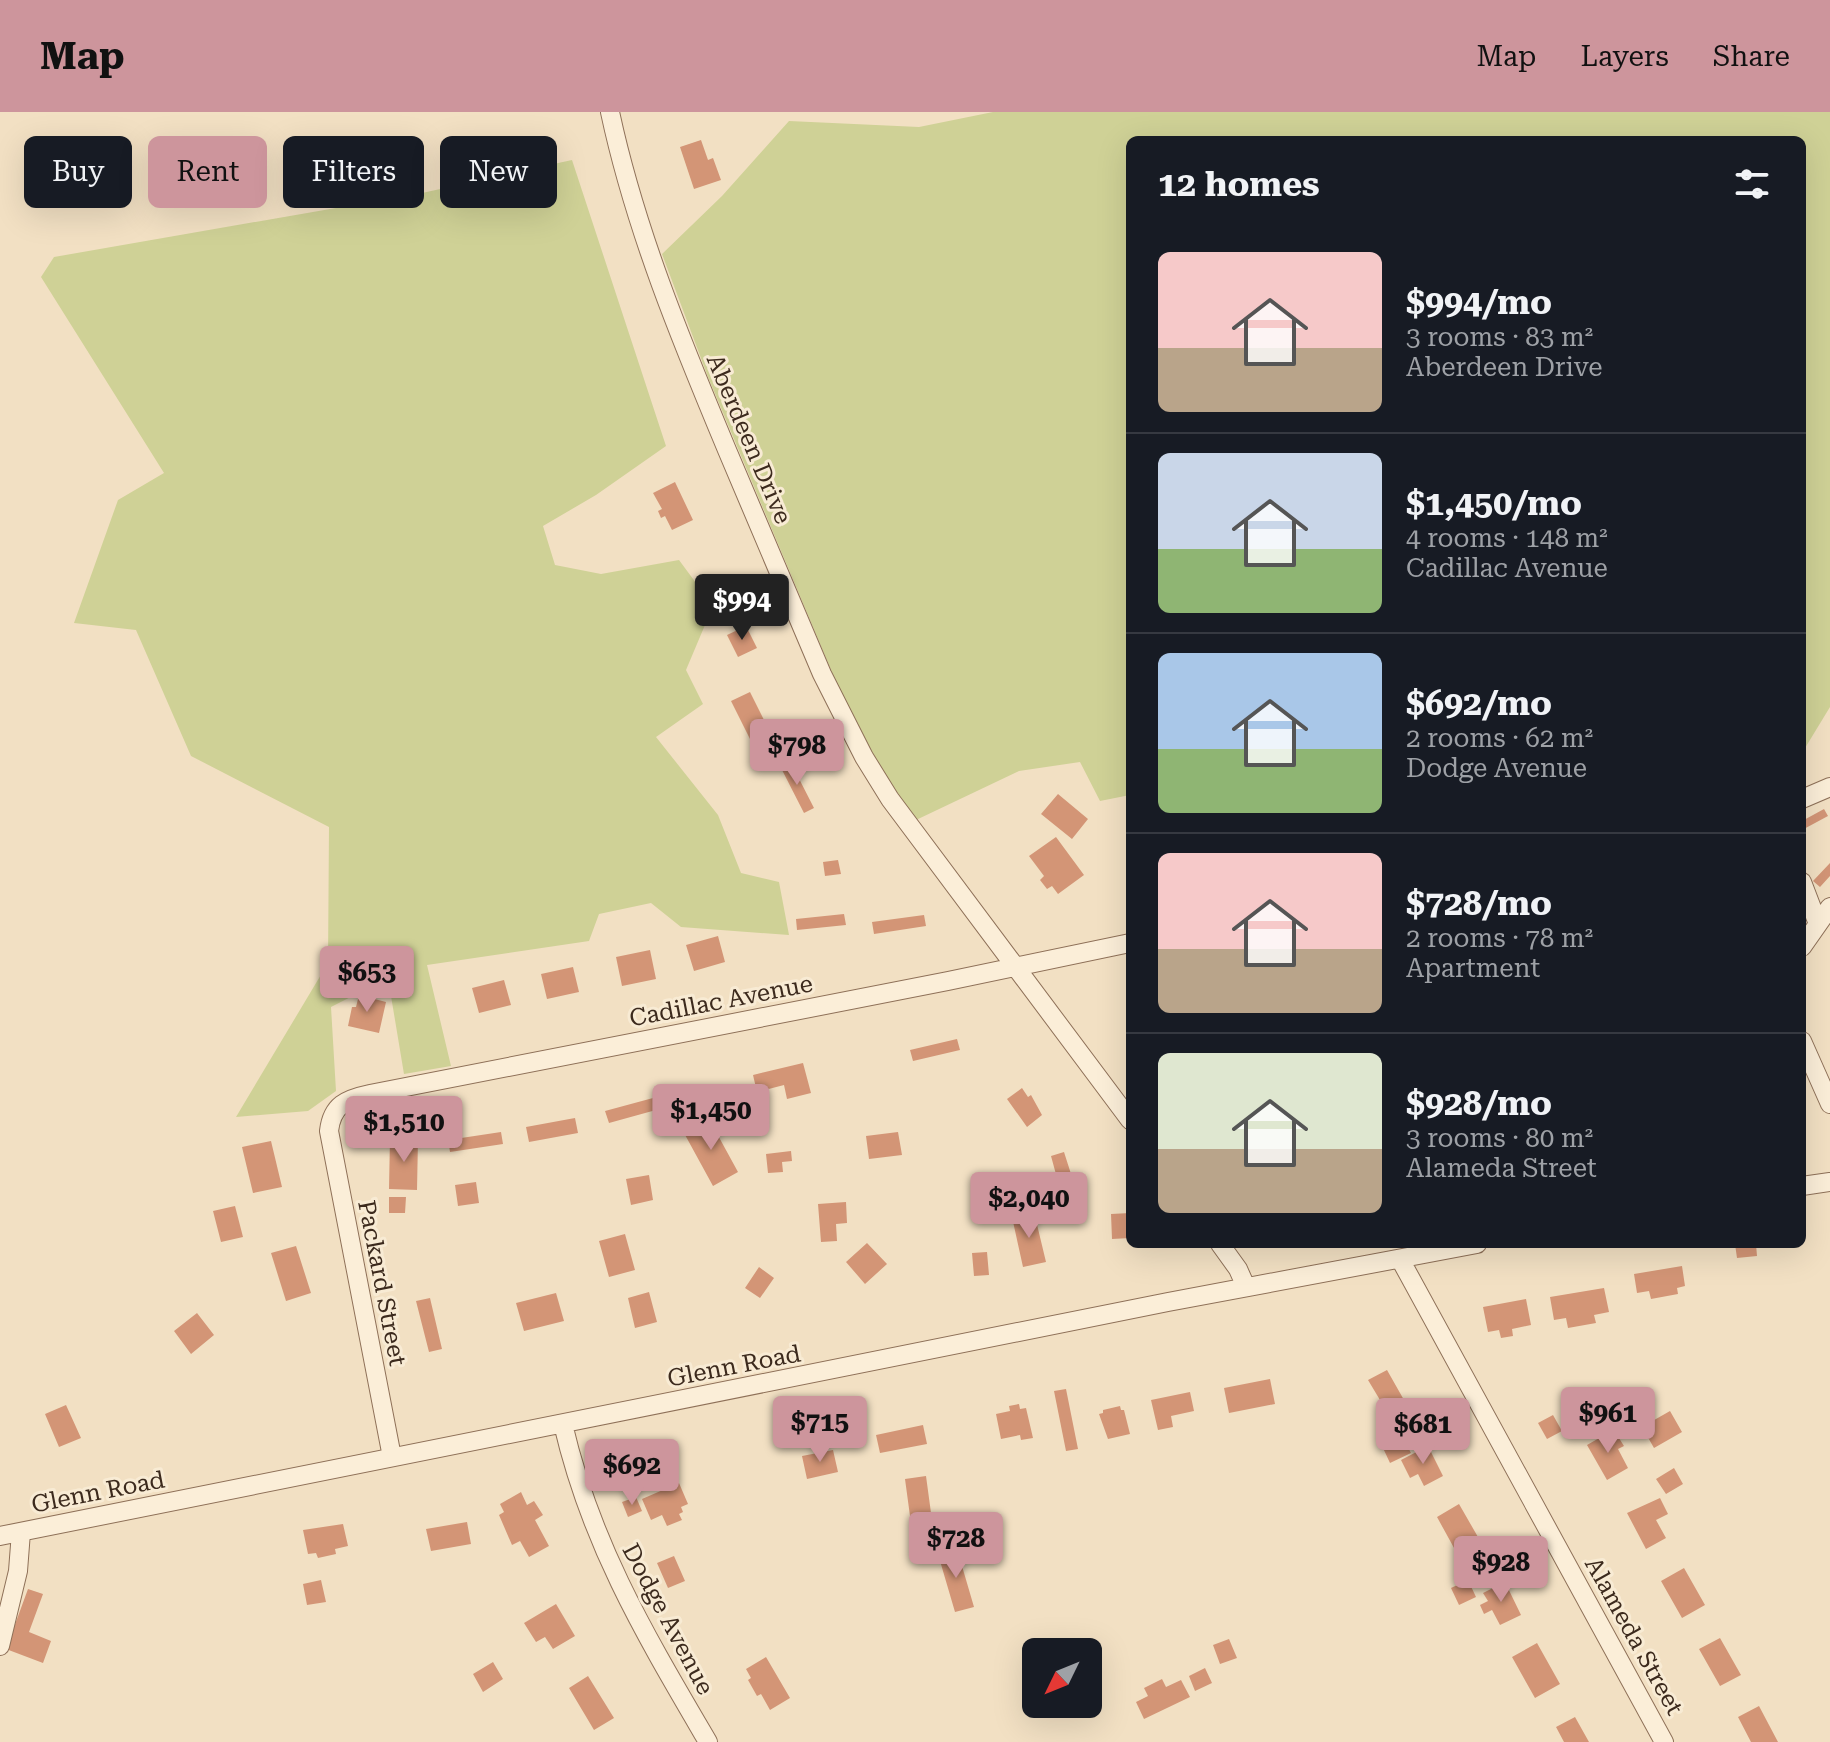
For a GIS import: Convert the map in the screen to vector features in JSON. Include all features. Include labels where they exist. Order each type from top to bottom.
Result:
[{"type":"street","name":"Aberdeen Drive","points":[[610,112],[622,164],[662,286],[699,383],[822,674],[864,757],[890,799],[1126,1115]]},
{"type":"street","points":[[1806,797],[1830,787]]},
{"type":"street","points":[[1806,892],[1818,924]]},
{"type":"street","points":[[1806,941],[1830,907]]},
{"type":"street","name":"Cadillac Avenue","points":[[330,1118],[344,1102],[370,1094],[1126,944]]},
{"type":"street","points":[[1806,1050],[1830,1104]]},
{"type":"street","name":"Packard Street","points":[[330,1118],[330,1140],[392,1457]]},
{"type":"street","points":[[1806,1185],[1830,1182]]},
{"type":"street","points":[[1223,1248],[1246,1287]]},
{"type":"street","name":"Glenn Road","points":[[0,1536],[1246,1287],[1456,1248]]},
{"type":"street","name":"Alameda Street","points":[[1400,1259],[1664,1742]]},
{"type":"street","name":"Dodge Avenue","points":[[563,1424],[586,1509],[606,1557],[651,1644],[708,1742]]},
{"type":"street","points":[[0,1646],[18,1571],[21,1532]]},
{"type":"green space","points":[[993,112],[1830,112],[1830,707],[1806,746],[1806,136],[1126,136],[1126,796],[1100,801],[1080,762],[1019,771],[916,820],[849,713],[708,377],[662,254],[722,196],[789,121],[919,127]]},
{"type":"green space","points":[[572,160],[666,446],[596,495],[543,526],[555,565],[601,574],[679,560],[713,606],[686,670],[703,704],[656,737],[718,815],[741,873],[779,882],[789,935],[681,927],[651,903],[599,914],[589,941],[427,965],[451,1066],[404,1074],[388,978],[331,1007],[336,1091],[308,1111],[236,1117],[328,963],[329,827],[191,756],[136,630],[74,623],[118,500],[164,473],[41,277],[54,257],[336,208],[424,208],[424,193],[440,189],[440,208],[557,208],[557,163]]},
{"type":"building","points":[[701,140],[708,160],[713,158],[721,180],[694,189],[680,147]]},
{"type":"building","points":[[675,482],[693,520],[672,530],[665,516],[661,518],[658,511],[662,509],[653,493]]},
{"type":"building","points":[[746,626],[757,648],[738,657],[727,635]]},
{"type":"building","points":[[750,692],[771,734],[752,743],[731,701]]},
{"type":"building","points":[[790,761],[814,808],[804,813],[780,766]]},
{"type":"building","points":[[1058,794],[1088,819],[1072,839],[1041,814]]},
{"type":"building","points":[[1824,809],[1828,816],[1806,828],[1806,819]]},
{"type":"building","points":[[1056,837],[1084,875],[1058,894],[1052,886],[1047,889],[1040,880],[1044,876],[1029,856]]},
{"type":"building","points":[[838,860],[841,874],[825,876],[823,862]]},
{"type":"building","points":[[1830,863],[1830,876],[1820,887],[1813,881]]},
{"type":"building","points":[[844,914],[846,925],[797,930],[796,919]]},
{"type":"building","points":[[924,915],[926,926],[874,934],[872,922]]},
{"type":"building","points":[[718,936],[725,962],[694,971],[686,945]]},
{"type":"building","points":[[650,950],[656,979],[622,986],[616,957]]},
{"type":"building","points":[[573,967],[579,992],[547,999],[541,974]]},
{"type":"building","points":[[504,980],[511,1005],[479,1013],[472,988]]},
{"type":"building","points":[[359,995],[386,1002],[379,1033],[348,1026],[352,1007],[356,1007]]},
{"type":"building","points":[[957,1039],[960,1050],[913,1061],[910,1050]]},
{"type":"building","points":[[803,1063],[811,1093],[787,1099],[784,1085],[757,1092],[753,1075]]},
{"type":"building","points":[[1022,1088],[1028,1097],[1031,1095],[1042,1115],[1027,1127],[1007,1099]]},
{"type":"building","points":[[653,1098],[656,1110],[609,1123],[605,1111]]},
{"type":"building","points":[[575,1118],[578,1133],[529,1142],[526,1127]]},
{"type":"building","points":[[709,1119],[738,1172],[713,1186],[684,1133]]},
{"type":"building","points":[[501,1132],[503,1144],[450,1152],[448,1140]]},
{"type":"building","points":[[898,1132],[902,1155],[869,1159],[866,1136]]},
{"type":"building","points":[[390,1138],[418,1139],[417,1190],[389,1189]]},
{"type":"building","points":[[271,1141],[282,1187],[253,1193],[242,1147]]},
{"type":"building","points":[[791,1151],[792,1161],[782,1162],[783,1172],[768,1173],[766,1154]]},
{"type":"building","points":[[1064,1152],[1071,1174],[1057,1178],[1051,1156]]},
{"type":"building","points":[[649,1175],[653,1200],[631,1205],[626,1179]]},
{"type":"building","points":[[476,1182],[479,1203],[458,1206],[455,1185]]},
{"type":"building","points":[[389,1197],[406,1197],[405,1213],[389,1213]]},
{"type":"building","points":[[846,1202],[847,1223],[836,1224],[837,1241],[821,1242],[818,1204]]},
{"type":"building","points":[[235,1206],[243,1237],[221,1242],[213,1211]]},
{"type":"building","points":[[1034,1212],[1046,1262],[1023,1267],[1012,1217]]},
{"type":"building","points":[[1126,1213],[1126,1238],[1112,1239],[1111,1214]]},
{"type":"building","points":[[625,1234],[635,1270],[609,1277],[599,1241]]},
{"type":"building","points":[[867,1243],[887,1264],[865,1284],[846,1262]]},
{"type":"building","points":[[296,1246],[311,1293],[286,1301],[271,1253]]},
{"type":"building","points":[[1736,1248],[1756,1248],[1757,1256],[1737,1258]]},
{"type":"building","points":[[987,1252],[989,1275],[974,1276],[972,1253]]},
{"type":"building","points":[[1682,1266],[1685,1286],[1677,1288],[1678,1294],[1651,1299],[1649,1291],[1637,1293],[1634,1274]]},
{"type":"building","points":[[759,1267],[774,1278],[760,1298],[745,1288]]},
{"type":"building","points":[[1604,1288],[1609,1312],[1594,1315],[1596,1323],[1568,1328],[1566,1318],[1554,1320],[1550,1297]]},
{"type":"building","points":[[649,1292],[657,1322],[635,1328],[628,1298]]},
{"type":"building","points":[[556,1293],[564,1321],[524,1331],[516,1303]]},
{"type":"building","points":[[430,1298],[442,1349],[429,1352],[416,1301]]},
{"type":"building","points":[[1526,1299],[1531,1325],[1512,1329],[1513,1336],[1501,1338],[1499,1330],[1488,1332],[1483,1307]]},
{"type":"building","points":[[197,1313],[214,1335],[191,1354],[174,1331]]},
{"type":"building","points":[[1387,1370],[1404,1400],[1386,1410],[1368,1380]]},
{"type":"building","points":[[1270,1379],[1275,1404],[1229,1413],[1224,1388]]},
{"type":"building","points":[[1066,1389],[1078,1449],[1066,1451],[1054,1391]]},
{"type":"building","points":[[1190,1392],[1194,1411],[1171,1416],[1173,1427],[1158,1430],[1151,1400]]},
{"type":"building","points":[[1019,1404],[1020,1409],[1026,1408],[1033,1438],[1021,1440],[1020,1435],[1001,1439],[996,1414],[1010,1411],[1009,1406]]},
{"type":"building","points":[[66,1405],[81,1438],[59,1447],[45,1414]]},
{"type":"building","points":[[1120,1406],[1124,1410],[1130,1434],[1108,1439],[1099,1414]]},
{"type":"building","points":[[1670,1411],[1682,1432],[1654,1448],[1642,1427]]},
{"type":"building","points":[[1553,1415],[1562,1431],[1547,1439],[1538,1423]]},
{"type":"building","points":[[923,1425],[927,1444],[880,1453],[876,1435]]},
{"type":"building","points":[[1608,1433],[1611,1438],[1617,1435],[1624,1446],[1618,1449],[1628,1468],[1607,1480],[1587,1445]]},
{"type":"building","points":[[1403,1438],[1411,1453],[1390,1463],[1383,1448]]},
{"type":"building","points":[[1428,1446],[1443,1476],[1424,1486],[1418,1474],[1410,1478],[1401,1460]]},
{"type":"building","points":[[833,1450],[838,1472],[807,1479],[802,1456]]},
{"type":"building","points":[[1674,1468],[1683,1484],[1666,1494],[1656,1479]]},
{"type":"building","points":[[926,1476],[931,1513],[910,1516],[905,1479]]},
{"type":"building","points":[[679,1483],[688,1504],[681,1507],[683,1512],[679,1514],[682,1520],[667,1526],[662,1515],[651,1520],[642,1499]]},
{"type":"building","points":[[521,1492],[527,1505],[534,1501],[543,1515],[535,1520],[549,1546],[529,1557],[520,1541],[512,1545],[499,1515],[504,1512],[500,1504]]},
{"type":"building","points":[[636,1497],[642,1511],[628,1517],[622,1502]]},
{"type":"building","points":[[1660,1498],[1668,1514],[1656,1520],[1666,1538],[1646,1549],[1627,1513]]},
{"type":"building","points":[[1459,1504],[1482,1544],[1459,1557],[1437,1517]]},
{"type":"building","points":[[467,1522],[471,1544],[431,1551],[426,1529]]},
{"type":"building","points":[[343,1524],[348,1546],[335,1549],[336,1554],[318,1558],[316,1553],[308,1554],[303,1530]]},
{"type":"building","points":[[957,1549],[974,1607],[955,1612],[938,1554]]},
{"type":"building","points":[[674,1556],[685,1581],[668,1588],[657,1563]]},
{"type":"building","points":[[1684,1568],[1705,1605],[1682,1618],[1661,1581]]},
{"type":"building","points":[[321,1580],[326,1602],[307,1605],[303,1584]]},
{"type":"building","points":[[1468,1580],[1476,1597],[1459,1605],[1451,1588]]},
{"type":"building","points":[[1505,1582],[1521,1615],[1500,1625],[1492,1610],[1484,1614],[1480,1605],[1488,1601],[1483,1593]]},
{"type":"building","points":[[28,1589],[43,1594],[29,1632],[51,1641],[43,1663],[6,1649]]},
{"type":"building","points":[[556,1604],[575,1636],[553,1649],[545,1637],[536,1642],[524,1623]]},
{"type":"building","points":[[1720,1638],[1741,1675],[1720,1686],[1699,1649]]},
{"type":"building","points":[[1229,1639],[1237,1658],[1220,1664],[1213,1645]]},
{"type":"building","points":[[1537,1643],[1560,1684],[1535,1698],[1512,1657]]},
{"type":"building","points":[[766,1657],[790,1698],[770,1710],[761,1694],[757,1696],[746,1669]]},
{"type":"building","points":[[493,1662],[503,1679],[483,1692],[473,1674]]},
{"type":"building","points":[[1205,1668],[1212,1683],[1195,1691],[1189,1676]]},
{"type":"building","points":[[588,1676],[614,1718],[594,1730],[569,1688]]},
{"type":"building","points":[[1162,1679],[1166,1687],[1181,1680],[1190,1697],[1144,1719],[1136,1702],[1148,1696],[1144,1688]]},
{"type":"building","points":[[1759,1706],[1778,1742],[1751,1742],[1738,1717]]},
{"type":"building","points":[[1575,1717],[1589,1742],[1564,1742],[1556,1727]]}]
